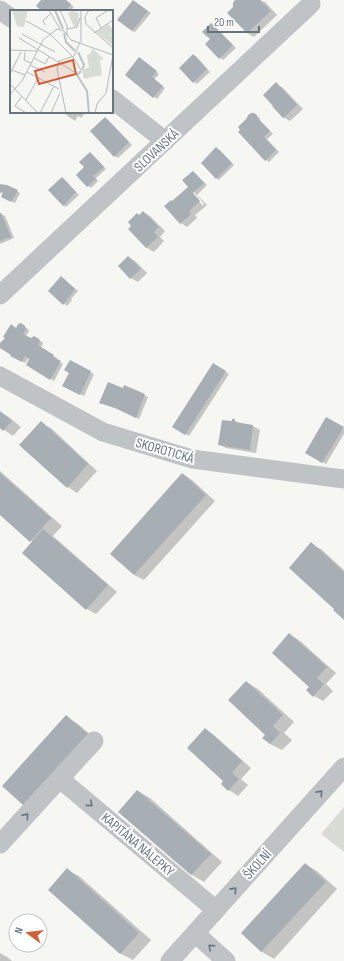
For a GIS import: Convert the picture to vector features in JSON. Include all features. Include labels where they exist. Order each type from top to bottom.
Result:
[{"type":"street","name":"SLOVANSKÁ","points":[[0,294],[311,4]]},
{"type":"street","points":[[0,10],[10,17]]},
{"type":"street","points":[[113,100],[165,141]]},
{"type":"street","name":"SKOROTICKÁ","points":[[0,376],[102,432],[192,459],[344,479]]},
{"type":"street","points":[[0,844],[94,741]]},
{"type":"street","name":"ŠKOLNÍ","points":[[170,961],[196,934],[344,767]]},
{"type":"street","name":"KAPITÁNA NÁLEPKY","points":[[60,779],[216,910]]},
{"type":"street","points":[[196,934],[226,961]]},
{"type":"shaded area","points":[[344,807],[344,852],[321,834]]},
{"type":"building","points":[[41,0],[66,0],[71,4],[67,10],[41,10],[36,6]]},
{"type":"building","points":[[133,0],[148,11],[132,31],[117,20]]},
{"type":"building","points":[[234,0],[260,0],[271,11],[247,33],[227,13],[233,7]]},
{"type":"building","points":[[211,23],[233,45],[219,59],[205,44],[210,39],[202,32]]},
{"type":"building","points":[[193,54],[207,69],[193,83],[179,68]]},
{"type":"building","points":[[139,57],[157,71],[152,77],[163,86],[153,98],[125,75]]},
{"type":"building","points":[[276,82],[297,105],[283,118],[263,95]]},
{"type":"building","points":[[251,113],[257,115],[257,118],[270,131],[264,137],[276,150],[265,161],[238,132],[240,130],[238,127]]},
{"type":"building","points":[[105,117],[129,142],[114,157],[90,131]]},
{"type":"building","points":[[216,147],[232,163],[216,179],[201,163]]},
{"type":"building","points":[[90,152],[104,167],[93,176],[96,179],[87,187],[76,175],[84,167],[79,162]]},
{"type":"building","points":[[193,171],[204,183],[193,193],[200,201],[189,211],[191,214],[180,224],[164,206],[188,187],[182,180]]},
{"type":"building","points":[[62,177],[76,192],[63,206],[48,190]]},
{"type":"building","points":[[0,184],[7,185],[18,190],[11,202],[1,197],[3,192],[0,192]]},
{"type":"building","points":[[143,211],[159,227],[154,232],[158,237],[146,248],[128,229],[131,226],[128,222],[137,213],[139,215]]},
{"type":"building","points":[[0,213],[11,237],[0,241]]},
{"type":"building","points":[[128,256],[141,269],[130,279],[118,266]]},
{"type":"building","points":[[61,276],[75,289],[63,305],[48,291]]},
{"type":"building","points":[[21,323],[26,329],[23,334],[31,338],[34,336],[39,339],[40,341],[38,345],[54,355],[53,357],[61,361],[50,380],[26,365],[29,359],[25,356],[22,362],[10,356],[11,355],[0,348],[0,343],[5,338],[3,337],[11,324],[16,328],[18,324]]},
{"type":"building","points":[[70,360],[91,371],[80,395],[62,386],[69,373],[64,370]]},
{"type":"building","points":[[213,363],[226,371],[185,435],[172,427]]},
{"type":"building","points":[[108,382],[123,388],[124,385],[145,394],[136,418],[115,408],[99,403]]},
{"type":"building","points":[[0,411],[12,421],[3,431],[0,428]]},
{"type":"building","points":[[326,417],[344,427],[322,463],[305,453]]},
{"type":"building","points":[[232,419],[235,419],[235,422],[253,425],[250,450],[218,445],[222,420],[232,421]]},
{"type":"building","points":[[41,421],[88,464],[67,488],[19,445]]},
{"type":"building","points":[[0,473],[51,518],[30,542],[0,515]]},
{"type":"building","points":[[182,473],[206,495],[134,575],[110,554]]},
{"type":"building","points":[[43,529],[108,585],[86,610],[22,553]]},
{"type":"building","points":[[311,542],[344,572],[344,620],[289,568]]},
{"type":"building","points":[[289,633],[327,667],[317,678],[324,684],[313,697],[306,690],[309,687],[272,653]]},
{"type":"building","points":[[246,681],[283,715],[273,726],[280,733],[270,744],[262,738],[265,735],[228,700]]},
{"type":"building","points":[[66,715],[88,734],[23,805],[2,786]]},
{"type":"building","points":[[205,728],[242,761],[232,773],[239,779],[228,791],[221,784],[223,781],[187,748]]},
{"type":"building","points":[[137,790],[211,854],[191,875],[118,812]]},
{"type":"building","points":[[305,863],[326,882],[261,952],[241,933]]},
{"type":"building","points":[[67,868],[139,933],[120,954],[48,890]]}]
